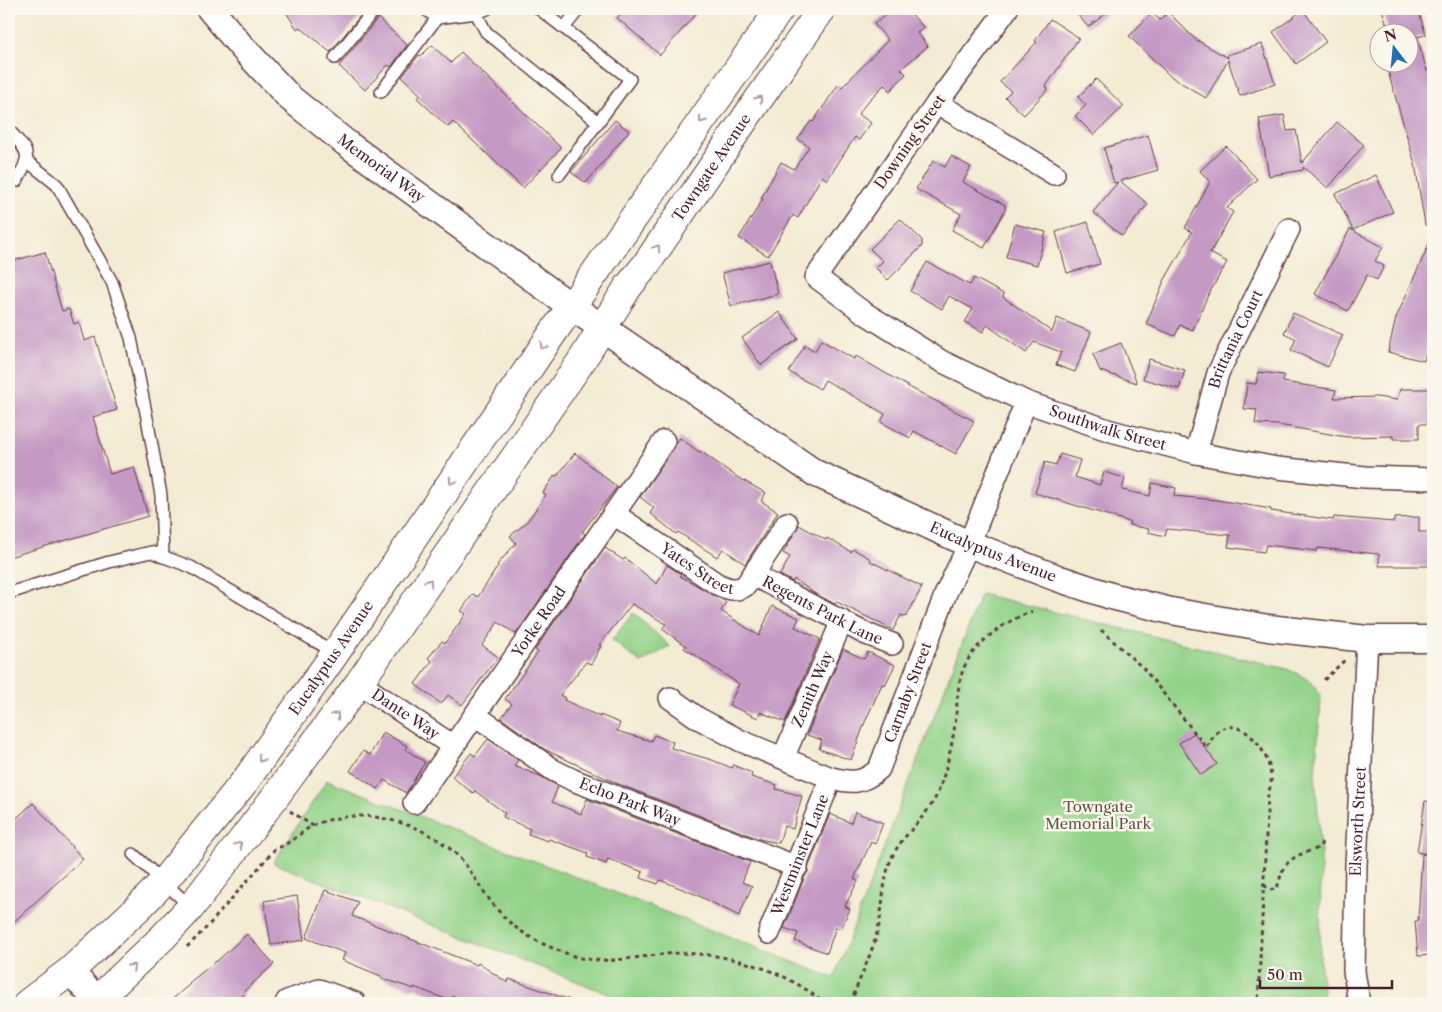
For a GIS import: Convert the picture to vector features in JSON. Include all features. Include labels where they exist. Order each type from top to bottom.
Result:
[{"type":"main road","points":[[572,307],[780,9]]},
{"type":"main road","name":"Towngate Avenue","points":[[603,327],[628,287],[645,266],[822,9]]},
{"type":"main road","name":"Eucalyptus Avenue","points":[[28,1003],[98,947],[164,881],[246,780],[572,307]]},
{"type":"main road","points":[[97,1003],[191,907],[259,819],[359,683],[603,327]]},
{"type":"main road","points":[[359,683],[350,657],[395,591],[387,577]]},
{"type":"main road","points":[[259,819],[261,791],[331,683],[336,652]]},
{"type":"street","name":"Memorial Way","points":[[210,9],[241,46],[290,98],[346,143],[572,307]]},
{"type":"street","name":"Downing Street","points":[[816,277],[937,103],[1007,9]]},
{"type":"street","points":[[937,103],[1054,174]]},
{"type":"street","name":"Brittania Court","points":[[1196,453],[1218,373],[1289,229]]},
{"type":"street","name":"Southwalk Street","points":[[816,277],[863,312],[941,361],[1026,402],[1111,431],[1196,453],[1278,468],[1365,477],[1433,480]]},
{"type":"street","name":"Eucalyptus Avenue","points":[[572,307],[815,473],[969,544],[1077,585],[1111,596],[1171,610],[1268,628],[1367,639],[1433,639]]},
{"type":"street","name":"Carnaby Street","points":[[670,698],[698,718],[741,741],[831,778],[846,782],[858,782],[870,777],[879,769],[946,593],[969,544],[1026,402]]},
{"type":"street","name":"Yorke Road","points":[[414,803],[664,441]]},
{"type":"street","name":"Yates Street","points":[[614,514],[718,584],[730,590],[742,589],[746,585],[788,523]]},
{"type":"street","name":"Regents Park Lane","points":[[753,575],[864,633],[892,644]]},
{"type":"street","name":"Zenith Way","points":[[783,758],[842,621]]},
{"type":"street","name":"Elsworth Street","points":[[1359,1003],[1354,971],[1356,875],[1367,639]]},
{"type":"street","name":"Dante Way","points":[[359,683],[453,746]]},
{"type":"street","name":"Echo Park Way","points":[[475,715],[553,770],[573,780],[797,866]]},
{"type":"street","name":"Westminster Lane","points":[[769,933],[831,778]]},
{"type":"street","points":[[70,971],[97,1003]]},
{"type":"street","points":[[286,1003],[318,990],[355,1003]]},
{"type":"lane","points":[[335,58],[375,9]]},
{"type":"lane","points":[[425,9],[437,18]]},
{"type":"lane","points":[[539,9],[630,79],[559,175]]},
{"type":"lane","points":[[564,28],[579,9]]},
{"type":"lane","points":[[381,92],[437,18],[481,11],[486,32],[598,122]]},
{"type":"lane","points":[[9,130],[26,149],[27,161],[17,181]]},
{"type":"lane","points":[[27,161],[57,185],[112,282],[131,338],[147,418],[161,495],[163,557]]},
{"type":"lane","points":[[9,593],[109,562],[151,552],[191,567],[336,652]]},
{"type":"lane","points":[[133,854],[191,907]]},
{"type":"path","points":[[851,1003],[870,956],[878,928],[886,870],[894,852],[927,813],[940,788],[955,724],[956,699],[961,676],[968,658],[980,644],[1006,625],[1023,614],[1032,612]]},
{"type":"path","points":[[1102,630],[1144,669],[1207,748],[1211,738],[1218,730],[1228,726],[1243,729],[1255,740],[1263,752],[1271,782],[1268,794],[1258,1003]]},
{"type":"path","points":[[275,849],[313,826],[333,819],[357,816],[381,818],[416,827],[442,842],[464,863],[490,901],[505,918],[549,947],[574,956],[598,961],[667,954],[702,953],[732,959],[767,970],[800,986],[823,1003]]},
{"type":"path","points":[[1264,885],[1270,890],[1277,888],[1282,872],[1287,864],[1297,854],[1319,848],[1324,839]]},
{"type":"green space","name":"Towngate Memorial Park","points":[[981,594],[1287,669],[1304,677],[1313,684],[1321,700],[1315,773],[1321,855],[1320,959],[1324,1003],[632,1003],[273,863],[327,780],[834,978]]},
{"type":"green space","points":[[633,613],[670,646],[641,663],[612,640]]},
{"type":"building","points":[[284,9],[366,9],[330,52],[300,27],[297,29]]},
{"type":"building","points":[[625,9],[700,9],[660,55],[617,18]]},
{"type":"building","points":[[893,9],[907,9],[924,28],[917,33],[928,46],[901,69],[906,74],[890,91],[884,85],[858,114],[871,123],[859,140],[855,137],[827,180],[822,176],[798,218],[793,215],[768,256],[739,238],[763,199],[761,198],[781,162],[794,169],[809,147],[798,139],[811,121],[813,122],[838,85],[842,87],[888,40],[874,24]]},
{"type":"building","points":[[1073,9],[1112,9],[1088,27]]},
{"type":"building","points":[[1382,9],[1418,9],[1426,35],[1420,36],[1420,22],[1386,22]]},
{"type":"building","points":[[1303,10],[1326,42],[1296,64],[1273,32]]},
{"type":"building","points":[[1168,12],[1195,39],[1228,58],[1227,55],[1262,44],[1275,84],[1240,96],[1228,60],[1206,98],[1170,76],[1129,36],[1152,13],[1160,20]]},
{"type":"building","points":[[378,18],[407,45],[391,67],[388,65],[365,90],[339,66]]},
{"type":"building","points":[[1050,19],[1079,38],[1046,86],[1048,89],[1024,115],[1005,97],[1011,91],[1000,82],[1037,42],[1035,41]]},
{"type":"building","points":[[432,45],[451,63],[461,52],[561,148],[523,188],[453,122],[448,127],[417,98],[421,95],[402,77],[419,55],[421,56]]},
{"type":"building","points":[[1420,47],[1427,71],[1433,69],[1433,225],[1425,225],[1415,164],[1388,72],[1420,72]]},
{"type":"building","points":[[1096,79],[1124,106],[1094,135],[1075,116],[1086,105],[1078,97]]},
{"type":"building","points":[[1284,115],[1287,131],[1296,130],[1302,163],[1337,122],[1364,145],[1328,188],[1303,167],[1303,170],[1269,176],[1259,119]]},
{"type":"building","points":[[615,120],[629,131],[586,183],[571,172]]},
{"type":"building","points":[[1148,135],[1158,170],[1120,181],[1148,204],[1122,236],[1093,212],[1118,182],[1114,183],[1104,148]]},
{"type":"building","points":[[1226,146],[1257,179],[1227,208],[1233,212],[1210,253],[1227,262],[1207,297],[1193,330],[1180,325],[1175,336],[1146,324],[1164,281],[1192,232],[1185,228],[1210,182],[1200,171]]},
{"type":"building","points":[[951,156],[971,167],[963,182],[1005,205],[1005,210],[984,248],[952,230],[961,214],[916,189],[933,161],[945,167]]},
{"type":"building","points":[[1376,175],[1393,212],[1353,230],[1335,194]]},
{"type":"building","points":[[900,219],[922,240],[922,246],[888,280],[876,268],[883,261],[870,249]]},
{"type":"building","points":[[1088,222],[1100,264],[1067,273],[1056,232]]},
{"type":"building","points":[[1015,224],[1046,232],[1037,265],[1006,257]]},
{"type":"building","points":[[1350,229],[1383,247],[1375,261],[1384,266],[1377,280],[1367,275],[1348,311],[1315,294]]},
{"type":"building","points":[[1433,235],[1433,354],[1426,352],[1424,361],[1388,352],[1396,318]]},
{"type":"building","points":[[45,252],[62,311],[69,309],[74,324],[79,322],[84,341],[95,337],[117,410],[93,417],[110,474],[134,467],[148,516],[9,557],[9,262]]},
{"type":"building","points":[[770,261],[778,294],[731,306],[722,273]]},
{"type":"building","points":[[927,262],[970,285],[974,278],[1004,294],[1003,297],[1052,332],[1057,318],[1091,332],[1075,372],[1056,365],[1061,352],[1034,342],[1026,353],[987,325],[983,332],[965,322],[973,309],[949,296],[942,309],[910,291]]},
{"type":"building","points":[[779,312],[798,339],[761,365],[742,338]]},
{"type":"building","points":[[1293,313],[1343,335],[1328,367],[1291,350],[1296,339],[1284,333]]},
{"type":"building","points":[[821,340],[854,359],[856,356],[909,387],[974,421],[956,454],[914,431],[910,438],[881,422],[885,414],[825,380],[820,389],[789,372],[805,345],[815,351]]},
{"type":"building","points":[[1121,343],[1137,383],[1100,371],[1093,354]]},
{"type":"building","points":[[1149,359],[1185,370],[1179,389],[1143,379]]},
{"type":"building","points":[[1258,372],[1284,375],[1283,382],[1336,390],[1334,398],[1377,397],[1397,400],[1400,389],[1433,389],[1433,424],[1419,424],[1419,439],[1393,439],[1393,436],[1347,437],[1278,425],[1255,424],[1257,410],[1244,409],[1247,383],[1256,384]]},
{"type":"building","points":[[680,438],[737,477],[766,493],[761,501],[778,512],[745,564],[723,549],[717,557],[678,532],[676,534],[650,513],[654,508],[640,497]]},
{"type":"building","points":[[575,453],[617,487],[582,532],[585,534],[516,634],[498,622],[482,645],[498,657],[462,705],[448,695],[441,704],[415,684],[432,661],[428,658],[442,641],[445,643],[466,614],[461,611],[473,594],[478,597],[497,565],[516,543],[510,536],[526,523],[546,495],[543,493],[555,475],[557,476]]},
{"type":"building","points":[[1060,454],[1080,460],[1075,477],[1100,485],[1104,472],[1125,478],[1122,490],[1150,496],[1152,483],[1176,488],[1174,496],[1217,500],[1271,509],[1271,511],[1333,520],[1334,517],[1394,522],[1394,518],[1419,517],[1419,532],[1433,532],[1433,566],[1379,566],[1379,554],[1318,548],[1317,551],[1266,545],[1264,552],[1228,547],[1230,535],[1167,529],[1165,536],[1148,532],[1149,529],[1129,525],[1130,522],[1035,493],[1045,462],[1056,465]]},
{"type":"building","points":[[799,525],[851,552],[853,549],[871,559],[870,561],[922,587],[906,617],[901,615],[893,630],[837,602],[835,604],[814,593],[794,579],[793,582],[780,575],[790,557],[783,553]]},
{"type":"building","points":[[605,548],[623,560],[625,558],[657,584],[667,565],[681,574],[680,576],[726,602],[721,611],[759,636],[772,606],[799,618],[795,627],[820,639],[785,722],[760,712],[758,718],[729,705],[739,684],[684,648],[686,646],[662,629],[666,624],[632,604],[599,645],[601,646],[591,664],[586,662],[560,695],[565,698],[564,700],[600,717],[600,715],[620,723],[617,731],[651,741],[654,735],[673,742],[671,748],[732,768],[733,765],[752,773],[751,777],[777,785],[776,789],[802,796],[793,829],[784,826],[779,843],[759,839],[616,783],[544,749],[501,718],[512,704],[505,699],[538,652],[535,650]]},
{"type":"building","points":[[843,649],[864,659],[868,652],[895,665],[885,685],[882,684],[851,760],[819,749],[822,740],[807,735]]},
{"type":"building","points":[[383,732],[407,746],[405,749],[425,762],[406,793],[384,780],[378,789],[350,771],[363,751],[370,755]]},
{"type":"building","points":[[1194,733],[1217,764],[1201,775],[1179,743]]},
{"type":"building","points":[[488,739],[518,760],[514,766],[540,776],[558,786],[552,802],[581,814],[587,799],[750,862],[742,882],[752,886],[739,916],[695,894],[660,880],[658,884],[641,878],[643,872],[608,859],[606,864],[587,857],[588,853],[549,839],[548,841],[528,834],[530,829],[503,817],[505,813],[452,777],[471,753],[475,756]]},
{"type":"building","points":[[1425,801],[1433,802],[1433,855],[1417,852]]},
{"type":"building","points":[[33,803],[83,859],[9,926],[9,825]]},
{"type":"building","points":[[855,812],[883,823],[875,844],[871,842],[854,879],[858,881],[845,906],[850,909],[841,929],[836,927],[827,953],[795,941],[798,933],[784,928],[830,814],[851,823]]},
{"type":"building","points":[[1422,854],[1433,855],[1433,955],[1418,956],[1415,921],[1418,921]]},
{"type":"building","points":[[325,890],[358,902],[352,916],[477,965],[478,963],[508,983],[509,979],[573,1001],[572,1003],[463,1003],[453,996],[451,1001],[414,987],[414,989],[381,978],[381,976],[342,960],[345,953],[306,938]]},
{"type":"building","points":[[297,896],[304,940],[271,945],[264,901]]},
{"type":"building","points":[[247,934],[274,964],[242,993],[244,995],[235,1003],[168,1003],[189,983]]}]
